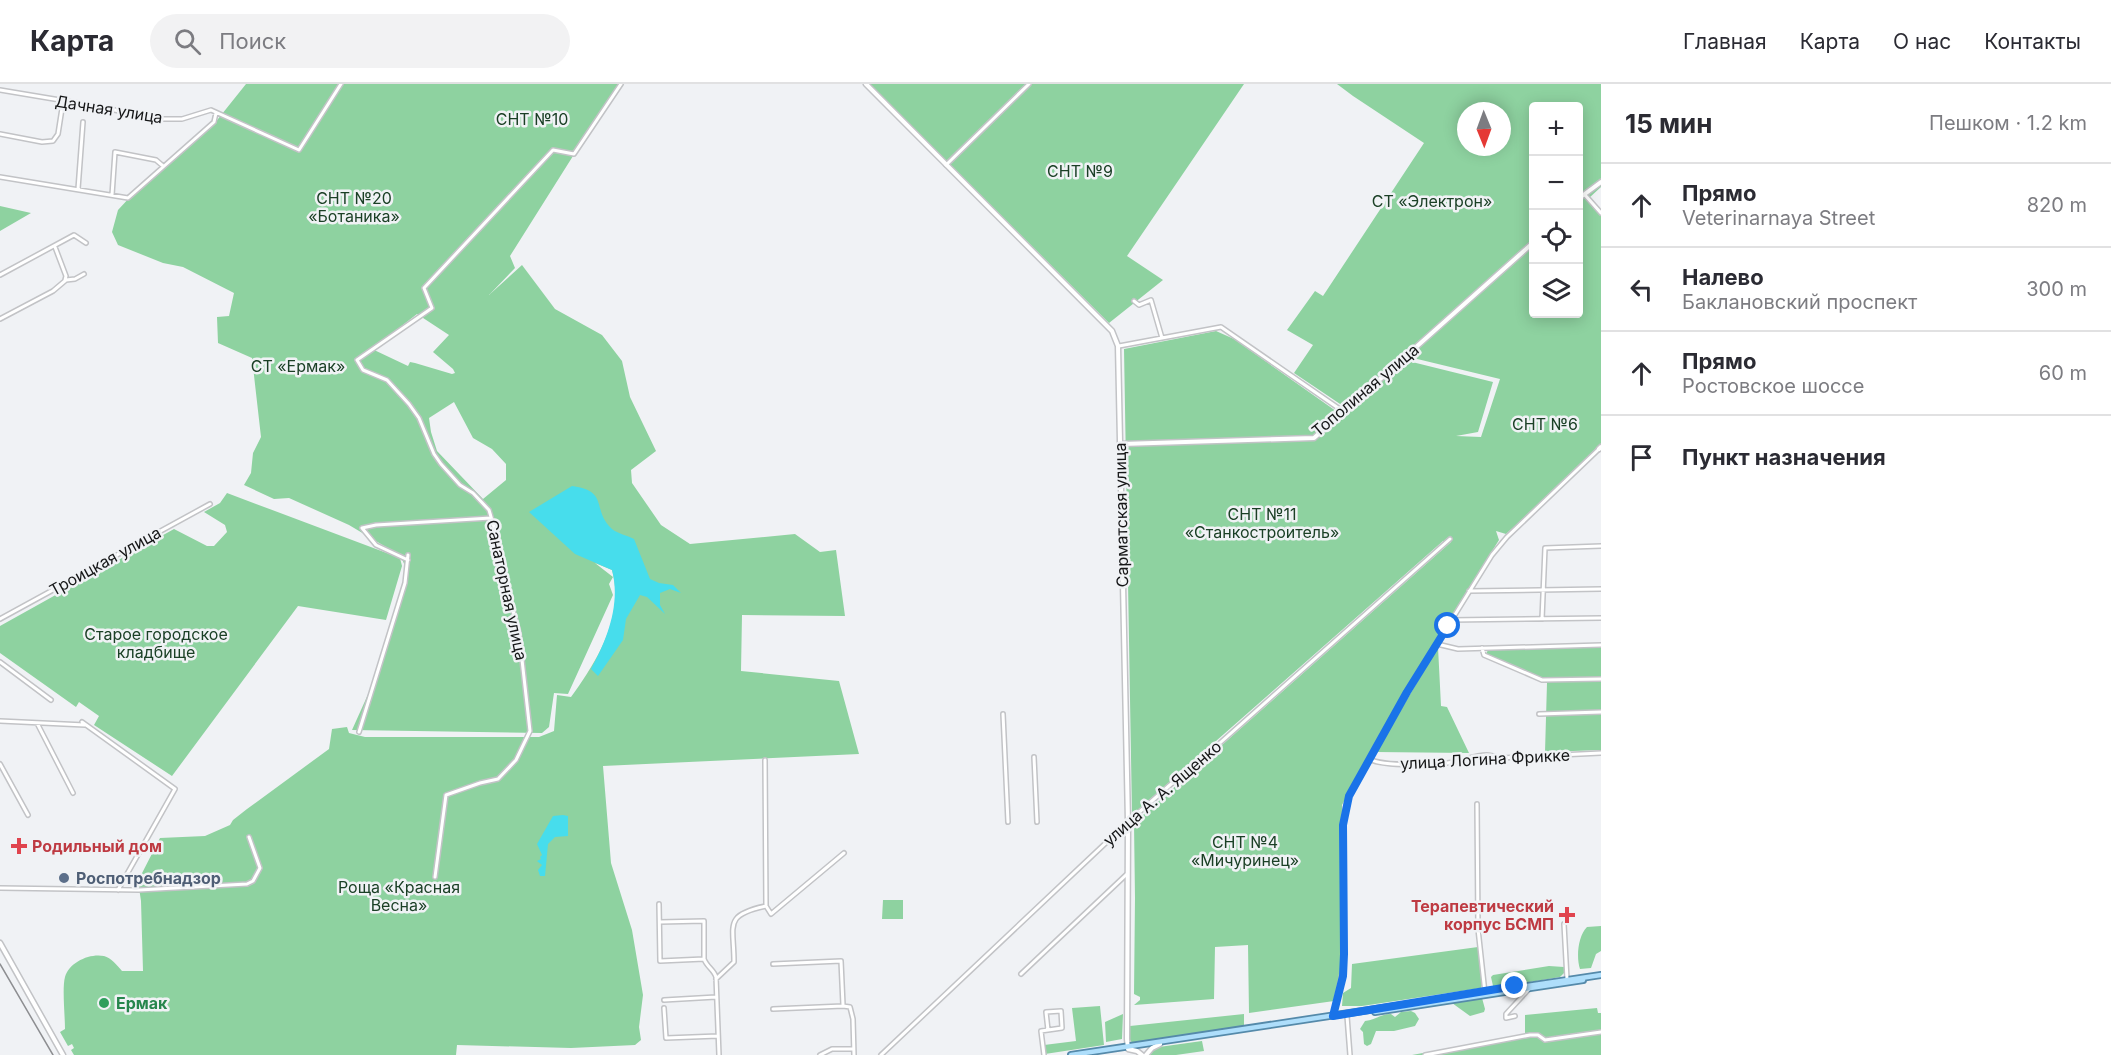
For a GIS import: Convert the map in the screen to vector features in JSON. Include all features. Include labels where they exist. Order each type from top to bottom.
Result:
[{"type":"main road","points":[[866,84],[1112,331],[1118,346]]},
{"type":"main road","points":[[1585,195],[1601,182]]},
{"type":"main road","name":"Тополиная улица","points":[[1122,444],[1314,438],[1529,246]]},
{"type":"main road","name":"Сарматская улица","points":[[1118,346],[1129,873],[1128,1048]]},
{"type":"main road","points":[[0,943],[2,953],[63,1055]]},
{"type":"main road","points":[[1141,1046],[1601,976]]},
{"type":"main road","points":[[1090,1055],[1347,1016],[1567,979],[1601,976]]},
{"type":"main road","points":[[1143,1055],[1160,1044]]},
{"type":"main road","points":[[1141,1046],[1143,1055]]},
{"type":"main road","points":[[1071,1055],[1128,1048],[1143,1055]]},
{"type":"street","points":[[0,177],[128,198],[214,122],[216,113],[299,150],[341,84]]},
{"type":"street","name":"Санаторная улица","points":[[435,877],[446,795],[498,779],[516,760],[530,731],[519,633],[496,547],[489,510],[460,485],[434,454],[419,418],[409,404],[387,380],[363,370],[357,360],[432,308],[424,288],[553,150],[574,154],[621,84]]},
{"type":"street","points":[[946,165],[1029,84]]},
{"type":"street","name":"Дачная улица","points":[[0,90],[160,119],[182,119],[212,110],[216,113]]},
{"type":"street","points":[[0,134],[42,142],[53,141],[58,134],[63,102]]},
{"type":"street","points":[[78,189],[83,122]]},
{"type":"street","points":[[112,195],[116,152],[156,160],[163,166]]},
{"type":"street","points":[[1585,195],[1601,213]]},
{"type":"street","points":[[0,275],[74,235],[86,243]]},
{"type":"street","points":[[55,247],[66,276],[65,282]]},
{"type":"street","points":[[0,319],[53,291],[65,282],[84,274]]},
{"type":"street","points":[[1134,301],[1139,305],[1151,300],[1162,338]]},
{"type":"street","points":[[1118,346],[1221,327],[1344,412]]},
{"type":"street","points":[[1333,1017],[1343,976],[1344,814],[1349,796],[1451,620],[1500,544],[1600,448]]},
{"type":"street","name":"Троицкая улица","points":[[0,619],[210,504]]},
{"type":"street","points":[[408,561],[376,545],[362,528],[376,525],[492,518]]},
{"type":"street","name":"улица А. А. Ященко","points":[[881,1055],[1128,822],[1450,540]]},
{"type":"street","points":[[1542,619],[1545,548],[1601,546]]},
{"type":"street","points":[[359,732],[405,583],[408,555]]},
{"type":"street","points":[[1469,591],[1601,589]]},
{"type":"street","points":[[1451,620],[1601,618]]},
{"type":"street","points":[[1437,644],[1450,648],[1601,645]]},
{"type":"street","points":[[1482,648],[1484,655],[1542,680],[1601,679]]},
{"type":"street","points":[[0,662],[51,700]]},
{"type":"street","points":[[1539,714],[1601,712]]},
{"type":"street","points":[[1003,714],[1008,822]]},
{"type":"street","points":[[0,721],[83,724],[175,789],[118,890]]},
{"type":"street","points":[[36,722],[73,794]]},
{"type":"street","name":"улица Логина Фрикке","points":[[1369,759],[1386,764],[1437,763],[1488,755],[1501,758],[1601,753]]},
{"type":"street","points":[[1034,757],[1036,822]]},
{"type":"street","points":[[765,760],[766,906],[771,914],[843,854]]},
{"type":"street","points":[[0,764],[28,815]]},
{"type":"street","points":[[1477,804],[1478,929],[1485,993]]},
{"type":"street","points":[[0,888],[139,892],[247,884],[253,881],[260,868],[249,837]]},
{"type":"street","points":[[1021,974],[1129,873]]},
{"type":"street","points":[[659,904],[660,961],[704,959]]},
{"type":"street","points":[[716,979],[734,962],[731,934],[735,918],[744,910],[766,906]]},
{"type":"street","points":[[660,922],[704,921],[704,959],[706,965],[714,972],[716,979],[719,1055]]},
{"type":"street","points":[[1564,924],[1567,979]]},
{"type":"street","points":[[773,964],[841,961],[843,1006]]},
{"type":"street","points":[[1515,1016],[1506,1018],[1506,1014],[1531,988]]},
{"type":"street","points":[[664,1000],[716,997]]},
{"type":"street","points":[[773,1009],[850,1007],[854,1055]]},
{"type":"street","points":[[664,1008],[666,1038],[718,1036]]},
{"type":"street","points":[[1044,1055],[1041,1031],[1048,1030],[1062,1028],[1061,1011],[1046,1012],[1048,1030]]},
{"type":"street","points":[[1347,1016],[1350,1055]]},
{"type":"street","points":[[1425,1055],[1530,1035],[1538,1035],[1545,1040],[1601,1032]]},
{"type":"street","points":[[820,1055],[832,1049],[854,1049]]},
{"type":"green space","points":[[246,84],[624,84],[573,156],[510,256],[515,268],[489,295],[522,265],[555,309],[602,335],[622,361],[630,397],[656,451],[631,470],[632,483],[661,525],[690,544],[795,534],[820,552],[836,550],[845,616],[742,615],[741,671],[839,681],[859,754],[603,766],[611,863],[632,930],[643,995],[639,1027],[641,1040],[635,1045],[571,1048],[457,1045],[456,1055],[74,1055],[71,1050],[74,1048],[72,1044],[68,1046],[60,1032],[65,1029],[65,977],[75,963],[98,955],[111,960],[122,971],[143,971],[141,901],[138,881],[160,838],[205,836],[230,825],[247,809],[329,749],[332,729],[347,727],[349,733],[365,737],[539,737],[554,731],[557,695],[571,697],[590,668],[606,637],[615,604],[615,587],[612,570],[595,563],[613,577],[609,584],[613,595],[568,694],[554,693],[549,727],[542,733],[352,730],[374,681],[408,574],[401,556],[349,525],[289,498],[274,499],[244,485],[251,473],[253,453],[261,437],[252,358],[218,343],[217,317],[229,316],[234,293],[183,267],[163,263],[118,245],[112,232],[118,210],[131,196],[197,134],[210,129]],"holes":[[[417,314],[449,335],[433,352],[455,373],[410,362],[408,366],[372,349]],[[454,402],[473,438],[492,449],[506,464],[506,480],[483,499],[437,451],[431,432],[429,418]]]},
{"type":"green space","name":"СНТ №9","points":[[869,84],[1244,84],[1127,256],[1163,280],[1109,323]]},
{"type":"green space","points":[[1337,84],[1601,84],[1601,187],[1589,198],[1601,212],[1601,448],[1506,534],[1496,531],[1499,540],[1386,723],[1342,805],[1341,970],[1334,1001],[1249,1013],[1248,945],[1215,947],[1214,999],[1134,1005],[1140,997],[1134,994],[1134,823],[1451,542],[1443,541],[1132,815],[1124,349],[1216,331],[1234,339],[1343,416],[1404,360],[1493,382],[1478,432],[1456,436],[1481,437],[1500,379],[1409,357],[1503,268],[1346,408],[1294,373],[1313,345],[1287,330],[1315,291],[1323,296],[1424,143]]},
{"type":"green space","points":[[0,206],[31,213],[0,231]]},
{"type":"green space","name":"Старое городское кладбище","points":[[227,493],[400,558],[402,566],[386,620],[298,606],[172,776],[94,725],[99,716],[79,702],[76,707],[0,653],[0,626],[174,529],[207,546],[214,546],[227,532],[225,525],[204,512],[220,503]]},
{"type":"green space","points":[[1438,647],[1441,706],[1447,707],[1469,753],[1376,752]]},
{"type":"green space","points":[[1601,647],[1601,750],[1545,752],[1547,683],[1486,654],[1488,650]]},
{"type":"green space","points":[[883,900],[903,900],[903,919],[882,919]]},
{"type":"green space","points":[[1601,926],[1601,951],[1596,954],[1591,968],[1580,969],[1578,953],[1584,931],[1587,927]]},
{"type":"green space","points":[[1478,947],[1483,982],[1481,988],[1362,1006],[1342,1006],[1343,993],[1351,988],[1352,964]]},
{"type":"green space","points":[[1549,966],[1564,967],[1564,973],[1560,977],[1500,987],[1493,986],[1491,977],[1493,975]]},
{"type":"green space","points":[[1482,998],[1484,1012],[1470,1016],[1452,1003]]},
{"type":"green space","points":[[1100,1006],[1104,1045],[1045,1054],[1044,1045],[1076,1041],[1072,1008]]},
{"type":"green space","points":[[1597,1008],[1598,1013],[1601,1013],[1601,1055],[1412,1055],[1525,1034],[1525,1015]]},
{"type":"green space","points":[[1411,1011],[1419,1019],[1415,1026],[1394,1031],[1376,1031],[1371,1044],[1367,1046],[1364,1044],[1363,1032],[1360,1029],[1365,1021],[1387,1014],[1395,1017],[1401,1012]]},
{"type":"green space","points":[[1123,1014],[1122,1039],[1106,1042],[1105,1022]]},
{"type":"green space","points":[[1244,1014],[1244,1027],[1133,1044],[1130,1040],[1130,1026]]},
{"type":"green space","points":[[1202,1041],[1204,1051],[1176,1055],[1149,1055],[1152,1050],[1159,1047]]},
{"type":"water","points":[[572,486],[591,492],[596,497],[602,515],[612,529],[634,539],[650,579],[673,585],[681,593],[670,589],[660,593],[660,605],[665,614],[647,597],[640,595],[626,619],[623,640],[598,676],[591,669],[607,634],[614,609],[612,570],[575,554],[529,512]]},
{"type":"water","points":[[553,816],[568,816],[568,836],[555,837],[548,844],[545,876],[540,876],[538,870],[542,865],[537,861],[542,855],[537,844]]},
{"type":"tram line","points":[[0,964],[53,1055]]},
{"type":"place","name":"Родильный дом","points":[[19,846]]},
{"type":"place","name":"Роспотребнадзор","points":[[64,878]]},
{"type":"place","name":"Терапевтический корпус БСМП","points":[[1567,915]]},
{"type":"place","name":"Ермак","points":[[104,1003]]},
{"type":"route","points":[[1448,626],[1407,692],[1346,805],[1343,825],[1344,965],[1333,1016],[1515,986]]},
{"type":"park label","name":"СНТ №10","points":[[532,119]]},
{"type":"park label","name":"СТ «Электрон»","points":[[1432,201]]},
{"type":"park label","name":"СНТ №20 «Ботаника»","points":[[354,207]]},
{"type":"park label","name":"СТ «Ермак»","points":[[298,366]]},
{"type":"park label","name":"СНТ №6","points":[[1545,424]]},
{"type":"park label","name":"СНТ №11 «Станкостроитель»","points":[[1262,523]]},
{"type":"park label","name":"СНТ №4 «Мичуринец»","points":[[1245,851]]},
{"type":"park label","name":"Роща «Красная Весна»","points":[[399,896]]}]
